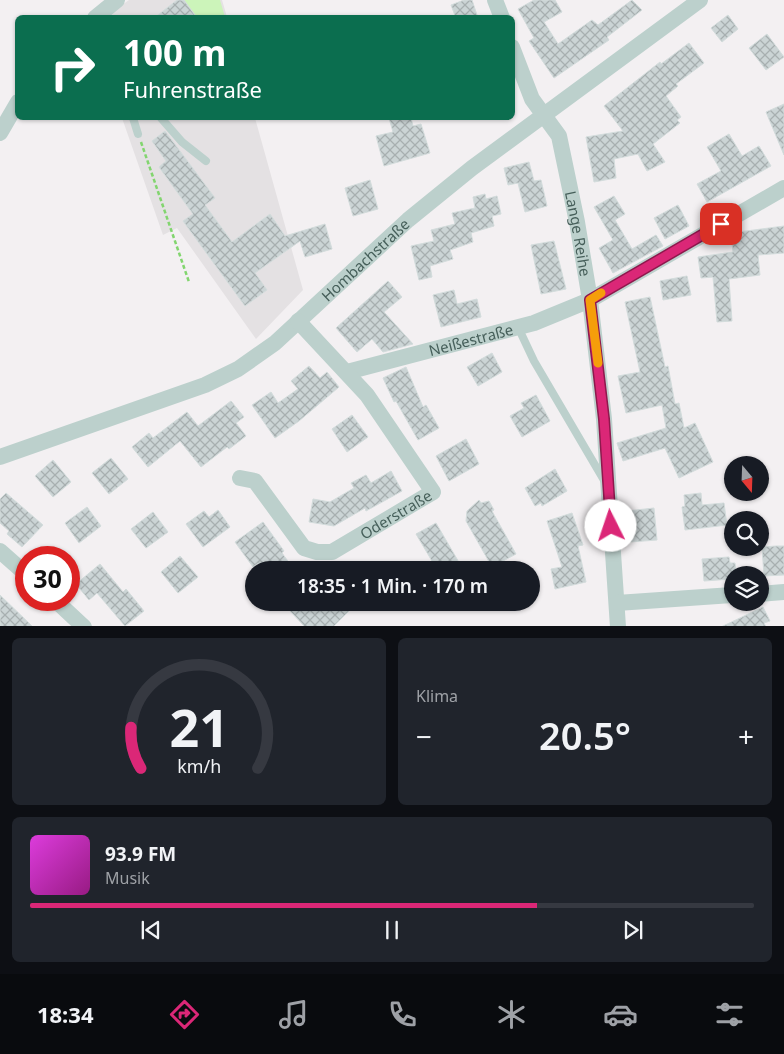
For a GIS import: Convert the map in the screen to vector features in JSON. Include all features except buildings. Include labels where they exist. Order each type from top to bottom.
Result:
[{"type":"street","points":[[98,15],[117,0]]},
{"type":"street","points":[[495,0],[501,15]]},
{"type":"street","name":"Hombachstraße","points":[[0,457],[205,385],[238,369],[275,343],[408,220],[472,168],[700,0]]},
{"type":"street","name":"Lange Reihe","points":[[515,55],[532,99],[559,136],[590,300],[604,419],[618,626]]},
{"type":"street","points":[[0,132],[15,107]]},
{"type":"street","name":"Neißestraße","points":[[347,372],[518,327],[590,300],[784,188]]},
{"type":"street","name":"Oderstraße","points":[[240,478],[255,481],[304,548],[317,552],[332,552],[433,492],[366,396],[347,372],[298,321]]},
{"type":"street","points":[[0,551],[15,564]]},
{"type":"street","points":[[769,593],[784,592]]},
{"type":"street","points":[[617,603],[724,596]]},
{"type":"street","points":[[67,611],[84,626]]},
{"type":"lane","points":[[134,120],[138,134]]},
{"type":"lane","points":[[163,120],[182,142],[206,161]]},
{"type":"lane","points":[[518,327],[534,361],[609,488]]},
{"type":"path","points":[[138,134],[190,282]]},
{"type":"shaded area","points":[[129,0],[222,0],[226,15],[108,15]]},
{"type":"shaded area","points":[[123,120],[256,120],[303,290],[256,339],[177,228],[163,235]]},
{"type":"green space","points":[[184,0],[220,0],[224,15],[195,15]]},
{"type":"slow traffic","points":[[598,363],[590,300],[601,293]]},
{"type":"route","points":[[611,526],[604,419],[590,300],[721,224]]}]
